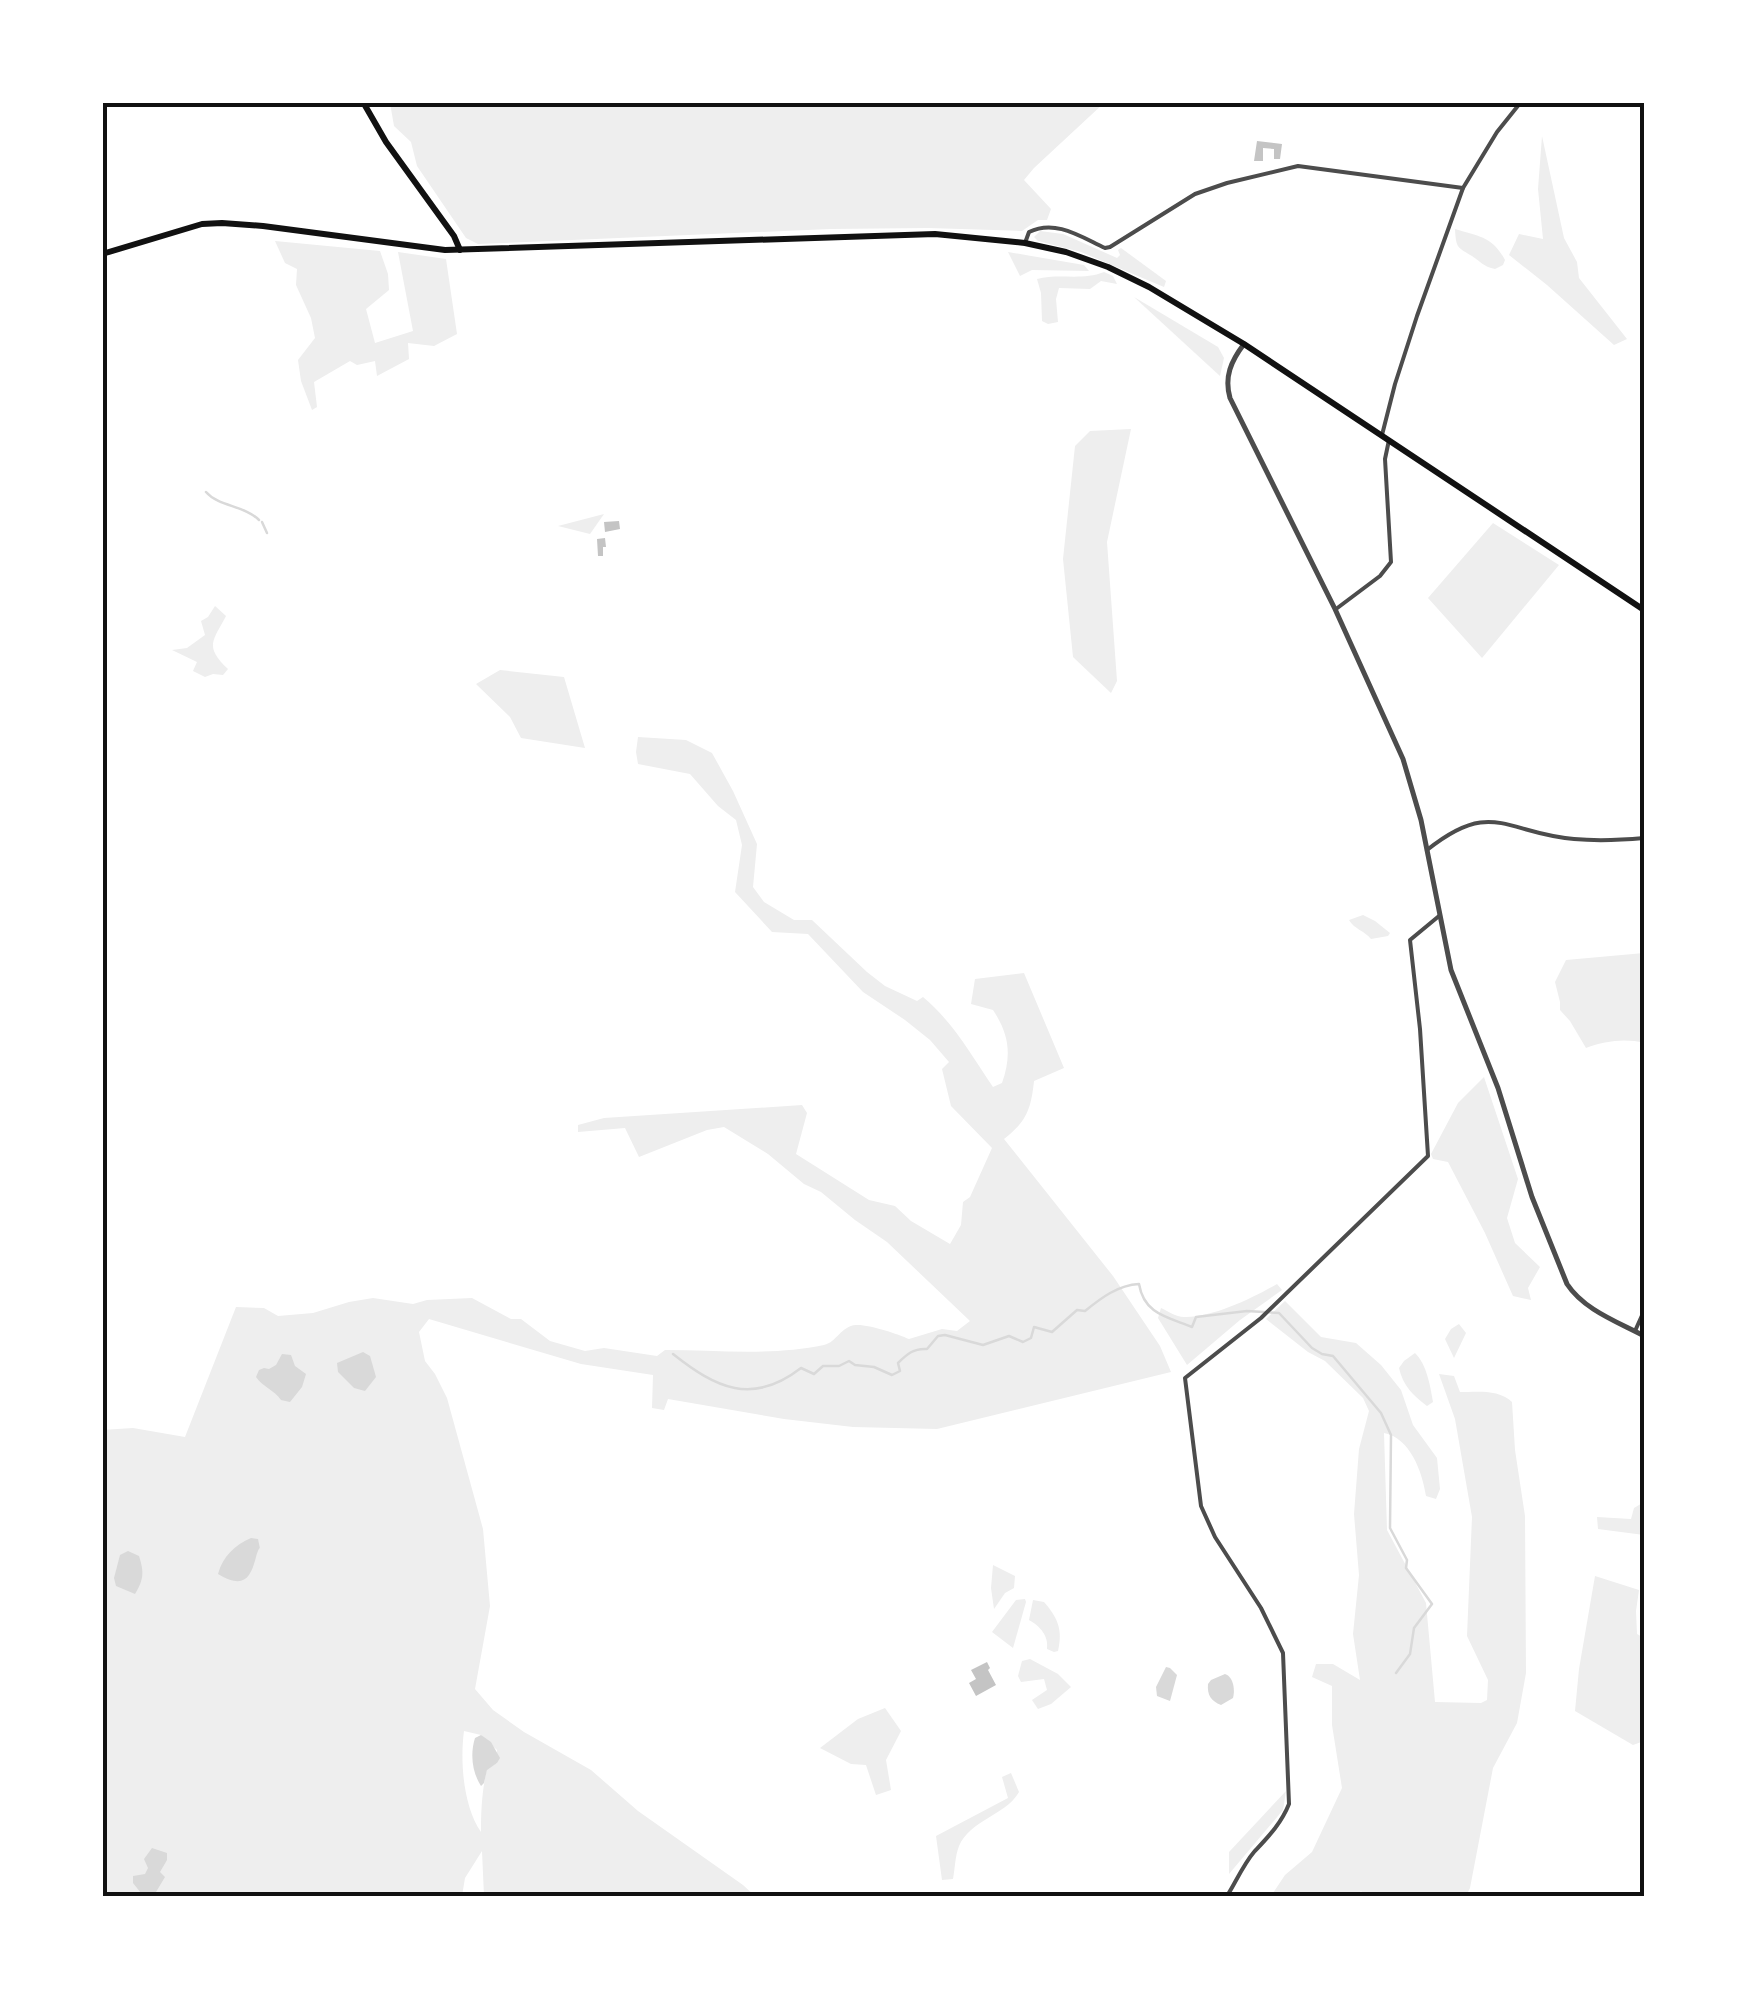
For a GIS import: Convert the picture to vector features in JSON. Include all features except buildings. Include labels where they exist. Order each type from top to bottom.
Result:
[{"type":"main road","points":[[363,102],[460,250]]},
{"type":"main road","points":[[102,254],[202,224],[222,223],[460,250],[935,234],[1025,243],[1066,252],[1149,287],[1244,344],[1644,610]]},
{"type":"street","points":[[1335,609],[1380,576],[1391,562],[1385,459],[1394,384],[1463,188],[1497,132],[1521,102]]},
{"type":"street","points":[[1025,243],[1029,232],[1040,226],[1061,228],[1110,248],[1196,194],[1298,166],[1463,188]]},
{"type":"street","points":[[1244,344],[1236,354],[1226,384],[1230,398],[1335,609],[1403,759],[1452,970],[1567,1284],[1592,1308],[1644,1336]]},
{"type":"street","points":[[1427,850],[1446,835],[1480,821],[1501,822],[1575,840],[1644,838]]},
{"type":"street","points":[[1227,1896],[1289,1804],[1283,1654],[1261,1608],[1215,1538],[1201,1506],[1185,1378],[1260,1318],[1428,1156],[1410,940],[1439,916]]},
{"type":"street","points":[[1635,1331],[1644,1311]]},
{"type":"shaded area","points":[[390,102],[1104,103],[1024,180],[1051,209],[1047,220],[1038,220],[1022,231],[830,229],[478,244],[466,238],[417,166],[411,142],[394,126]]},
{"type":"shaded area","points":[[1542,136],[1564,238],[1577,262],[1579,278],[1627,339],[1614,345],[1509,255],[1519,234],[1543,239],[1538,189]]},
{"type":"shaded area","points":[[1455,229],[1490,242],[1505,260],[1503,265],[1488,267],[1460,249]]},
{"type":"shaded area","points":[[1040,231],[1063,234],[1117,258],[1121,248],[1166,281],[1164,287],[1081,252],[1038,241],[1034,237]]},
{"type":"shaded area","points":[[275,241],[380,251],[389,290],[366,309],[375,343],[413,331],[398,252],[446,259],[457,334],[434,346],[408,343],[409,359],[377,376],[375,361],[357,365],[350,361],[314,382],[317,407],[312,410],[298,360],[315,338],[311,318],[296,285],[297,269],[285,263]]},
{"type":"shaded area","points":[[1008,252],[1084,265],[1089,271],[1032,270],[1020,276]]},
{"type":"shaded area","points":[[1104,272],[1113,276],[1117,284],[1101,281],[1090,289],[1059,288],[1058,322],[1042,321],[1037,279]]},
{"type":"shaded area","points":[[1134,297],[1218,347],[1224,358],[1220,376]]},
{"type":"shaded area","points":[[1131,429],[1107,542],[1117,681],[1111,693],[1073,657],[1063,559],[1075,446],[1090,431]]},
{"type":"shaded area","points":[[604,514],[590,534],[558,526]]},
{"type":"shaded area","points":[[1493,523],[1559,565],[1482,658],[1428,598]]},
{"type":"shaded area","points":[[215,606],[226,616],[213,649],[228,669],[223,675],[205,677],[193,671],[197,662],[172,650],[187,648],[205,635],[201,621]]},
{"type":"shaded area","points":[[500,670],[564,677],[585,748],[521,738],[510,717],[476,684]]},
{"type":"shaded area","points":[[638,737],[686,740],[712,753],[757,844],[753,887],[764,902],[794,920],[812,920],[885,986],[917,1001],[923,997],[953,1028],[993,1087],[1002,1083],[1007,1045],[993,1010],[971,1004],[975,979],[1024,973],[1064,1068],[1034,1081],[1026,1114],[1004,1139],[1113,1276],[1160,1346],[1171,1372],[937,1429],[853,1427],[668,1399],[664,1410],[652,1408],[653,1375],[581,1364],[429,1319],[419,1332],[425,1361],[447,1398],[483,1529],[490,1606],[475,1689],[493,1710],[591,1770],[638,1811],[755,1896],[484,1896],[482,1851],[465,1878],[462,1896],[103,1896],[102,1430],[133,1428],[185,1437],[236,1307],[264,1308],[278,1316],[313,1313],[373,1298],[413,1304],[472,1298],[511,1319],[521,1319],[550,1341],[585,1351],[604,1348],[657,1356],[665,1350],[805,1348],[828,1343],[856,1325],[909,1339],[942,1329],[957,1331],[970,1321],[887,1242],[768,1154],[724,1127],[639,1157],[625,1128],[578,1132],[578,1125],[604,1118],[802,1105],[807,1113],[796,1154],[869,1200],[895,1206],[911,1221],[950,1244],[961,1225],[963,1202],[970,1197],[992,1148],[951,1106],[942,1069],[949,1062],[930,1040],[863,992],[808,934],[772,932],[735,892],[742,845],[736,820],[690,774],[638,764]],"holes":[[[464,1731],[481,1735],[497,1750],[497,1763],[487,1769],[485,1777],[481,1832],[467,1797],[462,1756]]]},
{"type":"shaded area","points":[[1363,915],[1390,933],[1388,936],[1371,939],[1349,920]]},
{"type":"shaded area","points":[[1644,953],[1644,1043],[1615,1041],[1586,1048],[1560,1010],[1555,982],[1566,960]]},
{"type":"shaded area","points":[[1484,1077],[1518,1179],[1507,1218],[1515,1243],[1540,1267],[1528,1288],[1531,1300],[1513,1296],[1448,1162],[1433,1159],[1431,1154],[1458,1103]]},
{"type":"shaded area","points":[[1277,1284],[1282,1290],[1187,1365],[1158,1318],[1161,1308],[1184,1317],[1219,1311]]},
{"type":"shaded area","points":[[1285,1301],[1321,1337],[1356,1343],[1381,1365],[1401,1390],[1413,1425],[1437,1458],[1440,1489],[1436,1499],[1426,1496],[1418,1466],[1408,1449],[1384,1433],[1387,1530],[1426,1603],[1435,1702],[1481,1703],[1487,1700],[1488,1680],[1467,1636],[1472,1517],[1455,1419],[1439,1374],[1454,1376],[1460,1392],[1494,1393],[1512,1402],[1525,1516],[1526,1673],[1517,1723],[1493,1768],[1466,1896],[1365,1896],[1361,1891],[1357,1896],[1271,1896],[1285,1875],[1312,1852],[1342,1788],[1332,1725],[1332,1686],[1312,1677],[1316,1664],[1333,1664],[1360,1680],[1353,1634],[1359,1575],[1354,1514],[1359,1449],[1369,1411],[1363,1398],[1325,1361],[1266,1319]]},
{"type":"shaded area","points":[[1459,1324],[1466,1333],[1454,1358],[1445,1339]]},
{"type":"shaded area","points":[[363,1352],[370,1356],[376,1377],[365,1391],[354,1388],[338,1372],[337,1363]]},
{"type":"shaded area","points":[[1415,1353],[1429,1382],[1433,1402],[1427,1406],[1409,1390],[1399,1368]]},
{"type":"shaded area","points":[[282,1354],[291,1355],[295,1366],[306,1374],[290,1402],[281,1400],[256,1377],[259,1370],[276,1365]]},
{"type":"shaded area","points":[[1644,1502],[1644,1535],[1598,1529],[1597,1517],[1631,1519],[1634,1508]]},
{"type":"shaded area","points":[[251,1538],[258,1539],[260,1547],[248,1577],[233,1581],[218,1574],[230,1552]]},
{"type":"shaded area","points":[[128,1551],[139,1556],[142,1567],[142,1580],[135,1594],[116,1586],[114,1578],[120,1555]]},
{"type":"shaded area","points":[[993,1565],[1015,1576],[1014,1588],[1005,1593],[994,1609],[991,1588]]},
{"type":"shaded area","points":[[1595,1576],[1639,1590],[1636,1611],[1637,1634],[1644,1638],[1644,1741],[1633,1745],[1575,1711]]},
{"type":"shaded area","points":[[1025,1599],[1013,1648],[992,1632],[1016,1600]]},
{"type":"shaded area","points":[[1033,1600],[1044,1602],[1056,1619],[1058,1651],[1047,1649],[1043,1632],[1029,1620]]},
{"type":"shaded area","points":[[1030,1659],[1058,1674],[1071,1687],[1051,1704],[1038,1709],[1032,1700],[1047,1690],[1044,1679],[1021,1682],[1018,1676],[1022,1661]]},
{"type":"shaded area","points":[[1166,1667],[1177,1675],[1170,1701],[1157,1696],[1156,1687]]},
{"type":"shaded area","points":[[1225,1674],[1232,1681],[1234,1695],[1221,1705],[1210,1697],[1208,1684]]},
{"type":"shaded area","points":[[885,1708],[901,1731],[886,1760],[891,1790],[876,1795],[866,1765],[851,1764],[820,1748],[858,1719]]},
{"type":"shaded area","points":[[481,1735],[491,1742],[500,1758],[487,1770],[481,1786],[472,1757],[475,1738]]},
{"type":"shaded area","points":[[1011,1773],[1019,1792],[964,1837],[953,1879],[942,1880],[936,1836],[1008,1798],[1002,1777]]},
{"type":"shaded area","points":[[1286,1791],[1283,1810],[1229,1874],[1229,1852]]},
{"type":"shaded area","points":[[152,1848],[167,1853],[160,1872],[165,1877],[156,1892],[158,1896],[138,1896],[141,1893],[133,1876],[145,1874],[148,1868],[144,1859]]},
{"type":"waterway","points":[[206,492],[259,520]]},
{"type":"waterway","points":[[262,522],[267,533]]},
{"type":"waterway","points":[[673,1354],[719,1383],[750,1389],[766,1387],[801,1368],[814,1374],[823,1366],[839,1366],[849,1361],[892,1375],[900,1371],[898,1363],[904,1357],[927,1349],[938,1336],[983,1345],[1009,1336],[1023,1342],[1031,1338],[1034,1327],[1052,1332],[1077,1310],[1085,1311],[1110,1293],[1131,1285],[1139,1284],[1146,1302],[1158,1313],[1192,1327],[1196,1317],[1247,1311],[1279,1313],[1312,1348],[1333,1356],[1381,1413],[1391,1435],[1390,1528],[1407,1560],[1406,1568],[1432,1604],[1414,1628],[1410,1654],[1396,1673]]}]
